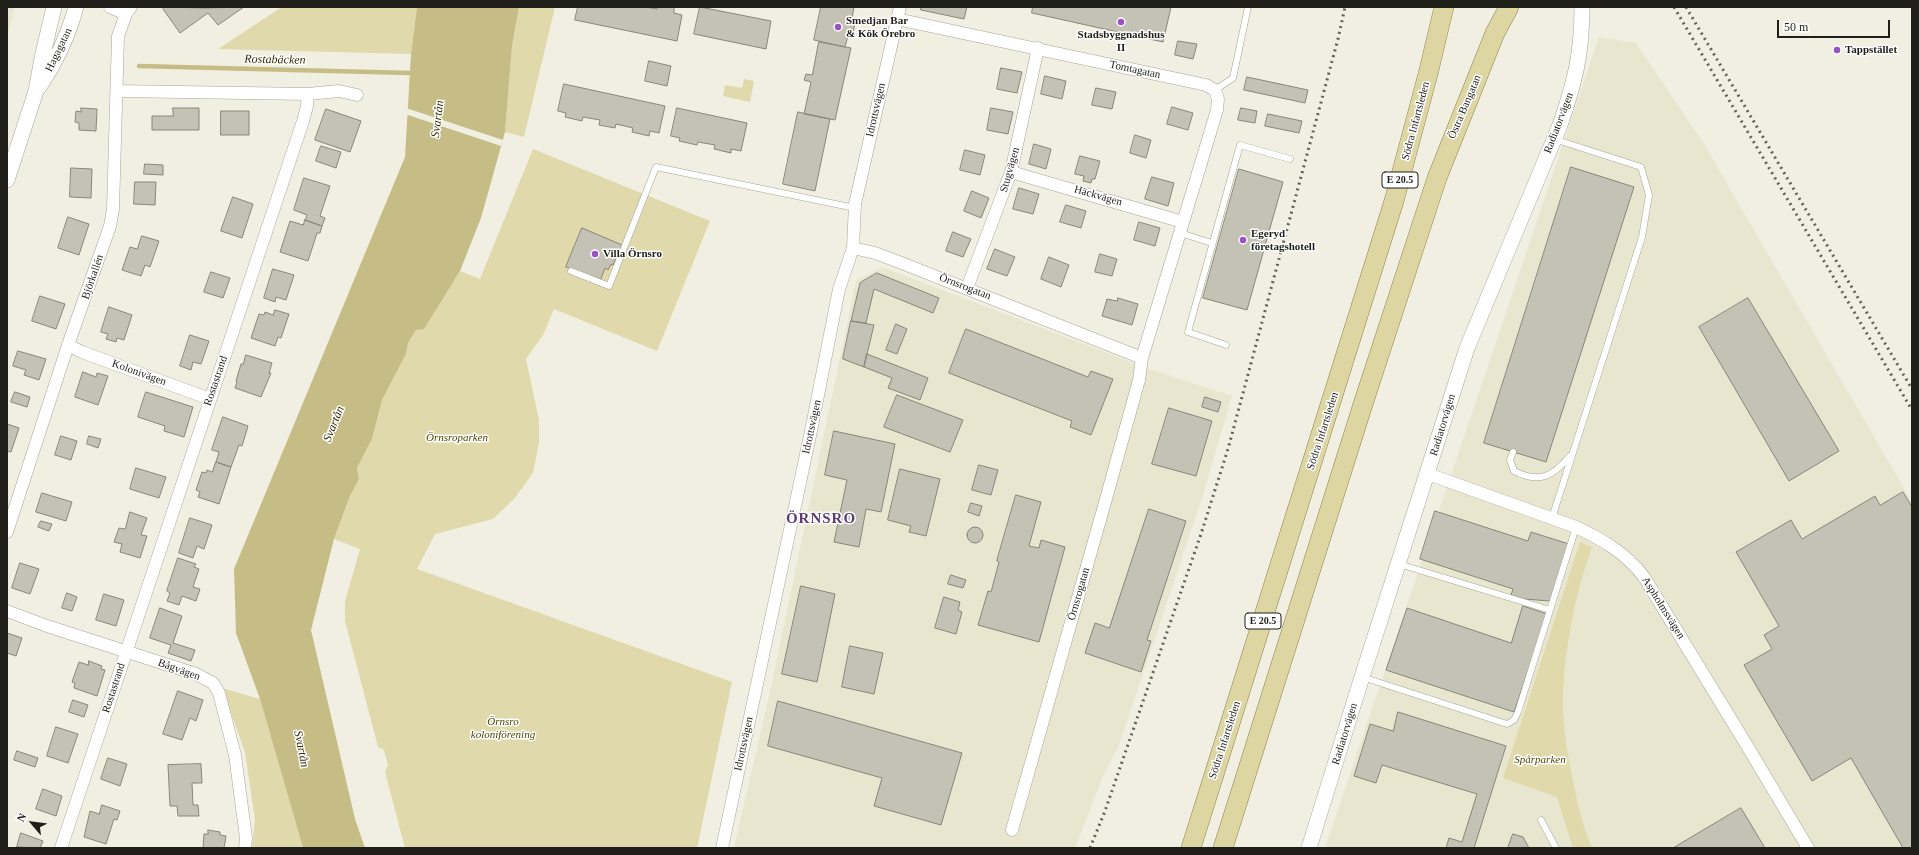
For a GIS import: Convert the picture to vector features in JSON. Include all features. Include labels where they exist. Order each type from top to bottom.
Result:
[{"type":"main road","name":"Östra Bangatan","points":[[1223,848],[1426,209],[1464,108],[1477,80],[1495,33],[1509,7]]},
{"type":"main road","points":[[1477,80],[1504,39],[1521,7]]},
{"type":"main road","name":"Södra Infartsleden","points":[[1191,848],[1394,201],[1428,74],[1443,9]]},
{"type":"street","name":"Hagagatan","points":[[7,180],[36,91],[54,7]]},
{"type":"street","name":"Hagagatan","points":[[36,91],[55,64],[70,27],[76,7]]},
{"type":"street","points":[[110,7],[129,10]]},
{"type":"street","name":"Radiatorvägen","points":[[1309,848],[1362,677],[1473,332],[1554,139],[1573,88],[1579,60],[1582,32],[1582,7]]},
{"type":"street","name":"Björkallén","points":[[7,532],[68,346],[110,226],[113,209],[118,36],[129,10]]},
{"type":"street","name":"Tomtagatan","points":[[898,13],[1038,48],[1206,85],[1214,90]]},
{"type":"street","name":"Idrottsvägen","points":[[722,848],[811,430],[839,289],[852,248],[855,208],[898,13]]},
{"type":"street","name":"Stugvägen","points":[[967,288],[1011,172],[1038,48]]},
{"type":"street","points":[[1182,227],[1217,110],[1218,100],[1214,90]]},
{"type":"street","points":[[117,91],[308,94],[339,91],[357,95]]},
{"type":"street","name":"Rostastrand","points":[[61,848],[256,265],[307,106],[308,94]]},
{"type":"street","name":"Häckvägen","points":[[1011,172],[1182,227]]},
{"type":"street","name":"Örnsrogatan","points":[[1012,830],[1106,499],[1138,380],[1142,358],[1182,227]]},
{"type":"street","name":"Örnsrogatan","points":[[852,248],[875,253],[1142,358]]},
{"type":"street","name":"Kolonivägen","points":[[68,346],[210,399]]},
{"type":"street","name":"Aspholmsvägen","points":[[1428,474],[1576,527],[1621,552],[1634,563],[1746,744],[1808,848]]},
{"type":"street","name":"Bågvägen","points":[[7,611],[47,626],[196,674],[213,683],[219,693],[235,756],[246,838],[245,848]]},
{"type":"lane","points":[[1214,90],[1233,78],[1248,7]]},
{"type":"lane","points":[[1552,518],[1642,237],[1649,195],[1641,167],[1554,139]]},
{"type":"lane","points":[[1226,345],[1188,332],[1240,145],[1290,159]]},
{"type":"lane","points":[[571,271],[609,286],[656,167],[855,208]]},
{"type":"lane","points":[[1182,227],[1212,243]]},
{"type":"lane","points":[[1513,452],[1510,460],[1514,471],[1525,477],[1538,478],[1548,476],[1560,468],[1572,453]]},
{"type":"lane","points":[[1362,677],[1507,724],[1514,720],[1518,712],[1576,527]]},
{"type":"lane","points":[[1399,564],[1550,610]]},
{"type":"lane","points":[[1541,820],[1556,848]]},
{"type":"shaded area","points":[[7,7],[15,7],[7,35]]},
{"type":"shaded area","points":[[1599,37],[1636,43],[1704,144],[1912,502],[1912,848],[1325,848]]},
{"type":"shaded area","points":[[882,267],[1144,367],[1232,396],[1202,498],[1118,748],[1104,774],[1075,848],[734,848],[771,687],[856,281]]},
{"type":"green space","points":[[282,7],[417,7],[411,54],[218,49]]},
{"type":"green space","points":[[519,7],[555,7],[524,137],[505,132],[512,46]]},
{"type":"green space","points":[[744,79],[754,81],[750,102],[723,96],[725,85],[742,88]]},
{"type":"green space","points":[[533,149],[710,221],[657,351],[554,309],[543,335],[526,359],[539,420],[539,442],[533,473],[514,499],[493,519],[435,534],[417,569],[732,682],[697,848],[405,848],[385,772],[388,765],[384,750],[378,747],[345,621],[345,601],[360,549],[334,539],[350,496],[359,479],[357,468],[372,439],[382,400],[406,354],[408,343],[416,330],[445,295],[460,271],[480,279]]},
{"type":"green space","name":"Spårparken","points":[[1580,542],[1592,547],[1575,605],[1567,648],[1563,689],[1563,708],[1569,763],[1583,823],[1592,848],[1573,848],[1557,797],[1503,778]]},
{"type":"green space","points":[[222,688],[260,699],[303,848],[252,848],[255,820],[245,752]]},
{"type":"water","name":"Svartån","points":[[417,7],[519,7],[512,46],[505,132],[481,218],[460,271],[424,329],[416,330],[408,343],[406,354],[382,400],[372,439],[357,468],[359,479],[350,496],[334,539],[311,630],[355,819],[365,848],[303,848],[260,699],[236,633],[234,569],[405,157],[411,54]]},
{"type":"pier","points":[[406,108],[503,140],[501,146],[405,114]]},
{"type":"building","points":[[165,7],[244,7],[218,25],[208,13],[180,33],[163,9]]},
{"type":"building","points":[[578,7],[646,7],[657,9],[657,7],[674,7],[674,13],[682,15],[677,41],[575,20]]},
{"type":"building","points":[[700,7],[771,21],[766,49],[694,34]]},
{"type":"building","points":[[821,7],[854,7],[852,18],[856,19],[852,37],[848,36],[845,47],[814,40]]},
{"type":"building","points":[[921,7],[967,7],[964,19],[921,10]]},
{"type":"building","name":"Stadsbyggnadshus II","points":[[1033,7],[1171,7],[1163,42],[1032,13]]},
{"type":"building","points":[[1178,41],[1197,44],[1193,59],[1175,55]]},
{"type":"building","points":[[819,42],[851,48],[835,120],[804,114],[811,82],[804,80],[806,74],[812,75]]},
{"type":"building","points":[[649,61],[671,66],[667,86],[645,81]]},
{"type":"building","points":[[1001,68],[1022,72],[1017,93],[997,89]]},
{"type":"building","points":[[1045,76],[1066,81],[1062,99],[1041,94]]},
{"type":"building","points":[[1247,77],[1308,90],[1305,103],[1244,90]]},
{"type":"building","points":[[564,84],[665,106],[659,133],[650,131],[649,136],[632,132],[633,128],[616,124],[615,128],[599,125],[600,120],[583,117],[582,121],[565,117],[566,113],[558,111]]},
{"type":"building","points":[[1096,88],[1116,92],[1112,109],[1092,105]]},
{"type":"building","points":[[1172,107],[1193,113],[1188,130],[1167,124]]},
{"type":"building","points":[[81,108],[97,109],[96,131],[79,130],[79,123],[75,122],[76,111],[81,112]]},
{"type":"building","points":[[173,108],[199,108],[199,130],[152,130],[152,116],[173,116]]},
{"type":"building","points":[[677,108],[747,123],[741,151],[731,149],[731,153],[714,149],[715,145],[698,142],[697,145],[679,141],[680,138],[671,136]]},
{"type":"building","points":[[991,108],[1013,112],[1008,134],[987,130]]},
{"type":"building","points":[[1241,108],[1257,111],[1255,123],[1238,120]]},
{"type":"building","points":[[326,109],[361,121],[350,152],[315,140]]},
{"type":"building","points":[[221,111],[249,111],[249,135],[221,135]]},
{"type":"building","points":[[798,112],[830,119],[815,191],[783,184]]},
{"type":"building","points":[[1268,114],[1302,121],[1299,133],[1265,126]]},
{"type":"building","points":[[1135,135],[1151,140],[1146,158],[1130,153]]},
{"type":"building","points":[[1034,144],[1051,149],[1046,169],[1029,164]]},
{"type":"building","points":[[321,146],[341,152],[336,168],[316,161]]},
{"type":"building","points":[[965,150],[985,155],[980,175],[960,170]]},
{"type":"building","points":[[1080,156],[1100,161],[1095,179],[1092,179],[1091,183],[1083,181],[1084,176],[1075,174]]},
{"type":"building","points":[[145,164],[163,165],[163,175],[144,174]]},
{"type":"building","points":[[1571,167],[1634,187],[1546,462],[1484,443]]},
{"type":"building","points":[[71,168],[92,169],[91,198],[70,197]]},
{"type":"building","name":"Egeryd företagshotell","points":[[1239,169],[1283,182],[1247,310],[1203,298]]},
{"type":"building","points":[[1152,177],[1174,183],[1168,206],[1145,199]]},
{"type":"building","points":[[304,178],[330,186],[320,216],[325,218],[322,226],[305,220],[307,215],[294,210]]},
{"type":"building","points":[[135,182],[156,182],[155,205],[134,204]]},
{"type":"building","points":[[1019,188],[1039,194],[1033,214],[1013,209]]},
{"type":"building","points":[[972,191],[989,198],[981,218],[964,211]]},
{"type":"building","points":[[233,197],[253,204],[242,238],[221,231]]},
{"type":"building","points":[[1066,205],[1086,211],[1081,228],[1060,222]]},
{"type":"building","points":[[68,217],[89,224],[79,255],[58,248]]},
{"type":"building","points":[[305,220],[322,226],[320,233],[317,233],[308,261],[280,252],[290,221],[303,225]]},
{"type":"building","points":[[1139,222],[1160,228],[1155,246],[1134,240]]},
{"type":"building","name":"Villa Örnsro","points":[[582,228],[622,245],[613,265],[611,264],[608,270],[605,268],[600,281],[566,267]]},
{"type":"building","points":[[953,232],[971,239],[963,257],[946,251]]},
{"type":"building","points":[[142,236],[159,241],[150,267],[145,265],[141,276],[122,270],[130,247],[137,249]]},
{"type":"building","points":[[995,249],[1015,257],[1007,276],[987,269]]},
{"type":"building","points":[[1100,254],[1117,259],[1112,276],[1095,272]]},
{"type":"building","points":[[1049,257],[1069,265],[1061,287],[1041,279]]},
{"type":"building","points":[[273,269],[294,275],[286,300],[276,297],[275,302],[264,298]]},
{"type":"building","points":[[211,272],[230,278],[223,298],[204,292]]},
{"type":"building","points":[[877,273],[939,298],[933,313],[874,289],[866,323],[851,321],[860,283]]},
{"type":"building","points":[[40,296],[65,304],[56,329],[32,321]]},
{"type":"building","points":[[1118,298],[1138,304],[1132,325],[1102,316],[1107,299],[1117,301]]},
{"type":"building","points":[[1748,298],[1839,451],[1789,481],[1699,327]]},
{"type":"building","points":[[109,307],[132,315],[124,340],[117,338],[116,342],[106,339],[108,334],[101,332]]},
{"type":"building","points":[[275,310],[289,314],[281,338],[278,337],[275,346],[251,338],[259,314],[264,315],[265,312],[273,315]]},
{"type":"building","points":[[851,321],[874,325],[864,367],[843,359]]},
{"type":"building","points":[[896,324],[907,329],[897,354],[886,350]]},
{"type":"building","points":[[966,329],[1088,377],[1091,371],[1113,379],[1091,435],[1070,427],[1072,421],[949,373]]},
{"type":"building","points":[[190,335],[209,341],[201,364],[193,362],[191,370],[180,366]]},
{"type":"building","points":[[18,351],[46,359],[39,380],[24,375],[26,370],[13,366]]},
{"type":"building","points":[[867,354],[928,378],[920,400],[888,388],[892,378],[864,367]]},
{"type":"building","points":[[246,355],[272,363],[269,373],[271,373],[261,397],[235,388],[241,364],[243,364]]},
{"type":"building","points":[[83,372],[96,377],[97,373],[108,376],[98,405],[75,397]]},
{"type":"building","points":[[15,392],[30,397],[27,407],[11,402]]},
{"type":"building","points":[[146,392],[193,407],[184,437],[164,431],[165,426],[138,417]]},
{"type":"building","points":[[897,395],[963,420],[950,452],[884,427]]},
{"type":"building","points":[[1205,397],[1221,402],[1218,412],[1202,407]]},
{"type":"building","points":[[1169,408],[1212,421],[1196,476],[1152,464]]},
{"type":"building","points":[[223,417],[248,426],[242,446],[239,445],[231,467],[216,462],[219,452],[212,450]]},
{"type":"building","points":[[7,424],[19,428],[11,452],[7,451]]},
{"type":"building","points":[[834,431],[895,444],[881,512],[866,509],[859,547],[834,542],[847,480],[825,475]]},
{"type":"building","points":[[61,436],[77,441],[71,460],[55,455]]},
{"type":"building","points":[[89,436],[101,439],[98,448],[87,444]]},
{"type":"building","points":[[216,462],[231,467],[219,504],[198,497],[200,492],[196,490],[202,472],[206,473],[207,470],[212,472]]},
{"type":"building","points":[[979,465],[998,470],[991,495],[972,490]]},
{"type":"building","points":[[136,468],[166,477],[159,498],[130,489]]},
{"type":"building","points":[[900,469],[940,479],[926,536],[909,532],[911,526],[888,520]]},
{"type":"building","points":[[1903,492],[1912,507],[1912,848],[1903,848],[1851,758],[1812,781],[1744,665],[1772,649],[1764,635],[1779,626],[1736,552],[1791,520],[1802,539],[1875,496],[1880,505]]},
{"type":"building","points":[[42,493],[72,502],[66,521],[36,512]]},
{"type":"building","points":[[1016,495],[1041,502],[1029,546],[1039,548],[1041,540],[1065,547],[1039,642],[978,625],[988,591],[991,592],[999,562],[997,561]]},
{"type":"building","points":[[971,503],[982,506],[979,516],[968,512]]},
{"type":"building","points":[[1149,509],[1186,521],[1147,640],[1151,641],[1141,672],[1085,653],[1095,623],[1109,628]]},
{"type":"building","points":[[1435,511],[1528,541],[1531,532],[1569,544],[1550,601],[1524,599],[1511,595],[1513,589],[1420,559]]},
{"type":"building","points":[[130,512],[147,518],[141,535],[147,536],[140,558],[120,552],[122,544],[114,542],[119,528],[125,529]]},
{"type":"building","points":[[190,518],[212,525],[204,549],[197,546],[193,558],[179,553]]},
{"type":"building","points":[[41,521],[52,524],[49,531],[38,527]]},
{"type":"building","points":[[972,527],[978,527],[983,532],[981,541],[978,543],[972,543],[967,538],[967,532]]},
{"type":"building","points":[[178,558],[196,564],[194,567],[199,569],[193,587],[200,589],[196,601],[182,596],[179,605],[167,601],[170,593],[167,591]]},
{"type":"building","points":[[20,563],[39,569],[30,594],[12,588]]},
{"type":"building","points":[[951,575],[966,580],[963,588],[948,584]]},
{"type":"building","points":[[801,586],[835,594],[817,682],[782,674]]},
{"type":"building","points":[[67,593],[77,597],[72,611],[62,608]]},
{"type":"building","points":[[104,594],[124,600],[116,626],[96,620]]},
{"type":"building","points":[[944,597],[960,602],[958,610],[962,612],[956,634],[935,628]]},
{"type":"building","points":[[1523,606],[1547,614],[1514,712],[1386,670],[1407,608],[1511,643]]},
{"type":"building","points":[[160,608],[182,616],[173,643],[195,650],[191,661],[168,653],[171,645],[150,638]]},
{"type":"building","points":[[7,633],[22,638],[16,656],[7,653]]},
{"type":"building","points":[[850,646],[883,653],[874,694],[842,687]]},
{"type":"building","points":[[89,661],[102,666],[101,669],[105,670],[97,696],[74,688],[75,683],[72,682],[79,662],[88,665]]},
{"type":"building","points":[[178,691],[203,700],[196,721],[190,718],[182,740],[163,734]]},
{"type":"building","points":[[73,700],[88,705],[84,717],[69,712]]},
{"type":"building","points":[[778,701],[962,753],[941,825],[874,806],[882,778],[768,746]]},
{"type":"building","points":[[1398,712],[1506,746],[1474,848],[1446,848],[1449,838],[1462,842],[1477,794],[1382,765],[1376,783],[1354,776],[1370,724],[1393,731]]},
{"type":"building","points":[[56,727],[78,734],[68,763],[47,756]]},
{"type":"building","points":[[17,751],[38,758],[35,767],[14,760]]},
{"type":"building","points":[[108,758],[127,764],[120,786],[101,779]]},
{"type":"building","points":[[201,764],[202,783],[192,783],[193,805],[198,805],[199,816],[178,816],[177,806],[170,806],[168,765]]},
{"type":"building","points":[[43,789],[62,796],[56,816],[36,809]]},
{"type":"building","points":[[102,805],[120,811],[117,820],[114,819],[106,844],[84,837],[90,811],[99,814]]},
{"type":"building","points":[[1741,808],[1765,848],[1673,848],[1678,845]]},
{"type":"building","points":[[208,830],[220,832],[220,835],[226,836],[224,848],[203,848],[204,834],[208,834]]},
{"type":"building","points":[[21,833],[43,841],[40,848],[17,847]]},
{"type":"building","points":[[1513,834],[1523,837],[1529,848],[1508,848]]},
{"type":"waterway","name":"Rostabäcken","points":[[139,66],[410,73]]},
{"type":"railway","points":[[1090,848],[1105,811],[1201,534],[1228,449],[1338,39],[1345,7]]},
{"type":"railway","points":[[1674,7],[1912,410]]},
{"type":"railway","points":[[1686,7],[1912,389]]},
{"type":"place","name":"Stadsbyggnadshus II","points":[[1121,22]]},
{"type":"place","name":"Smedjan Bar & Kök Örebro","points":[[838,27]]},
{"type":"place","name":"Tappstället","points":[[1837,50]]},
{"type":"place","name":"Egeryd företagshotell","points":[[1243,240]]},
{"type":"place","name":"Villa Örnsro","points":[[595,254]]},
{"type":"district","name":"ÖRNSRO","points":[[821,519]]},
{"type":"park label","name":"Örnsroparken","points":[[457,438]]},
{"type":"park label","name":"Örnsro koloniförening","points":[[503,728]]}]
